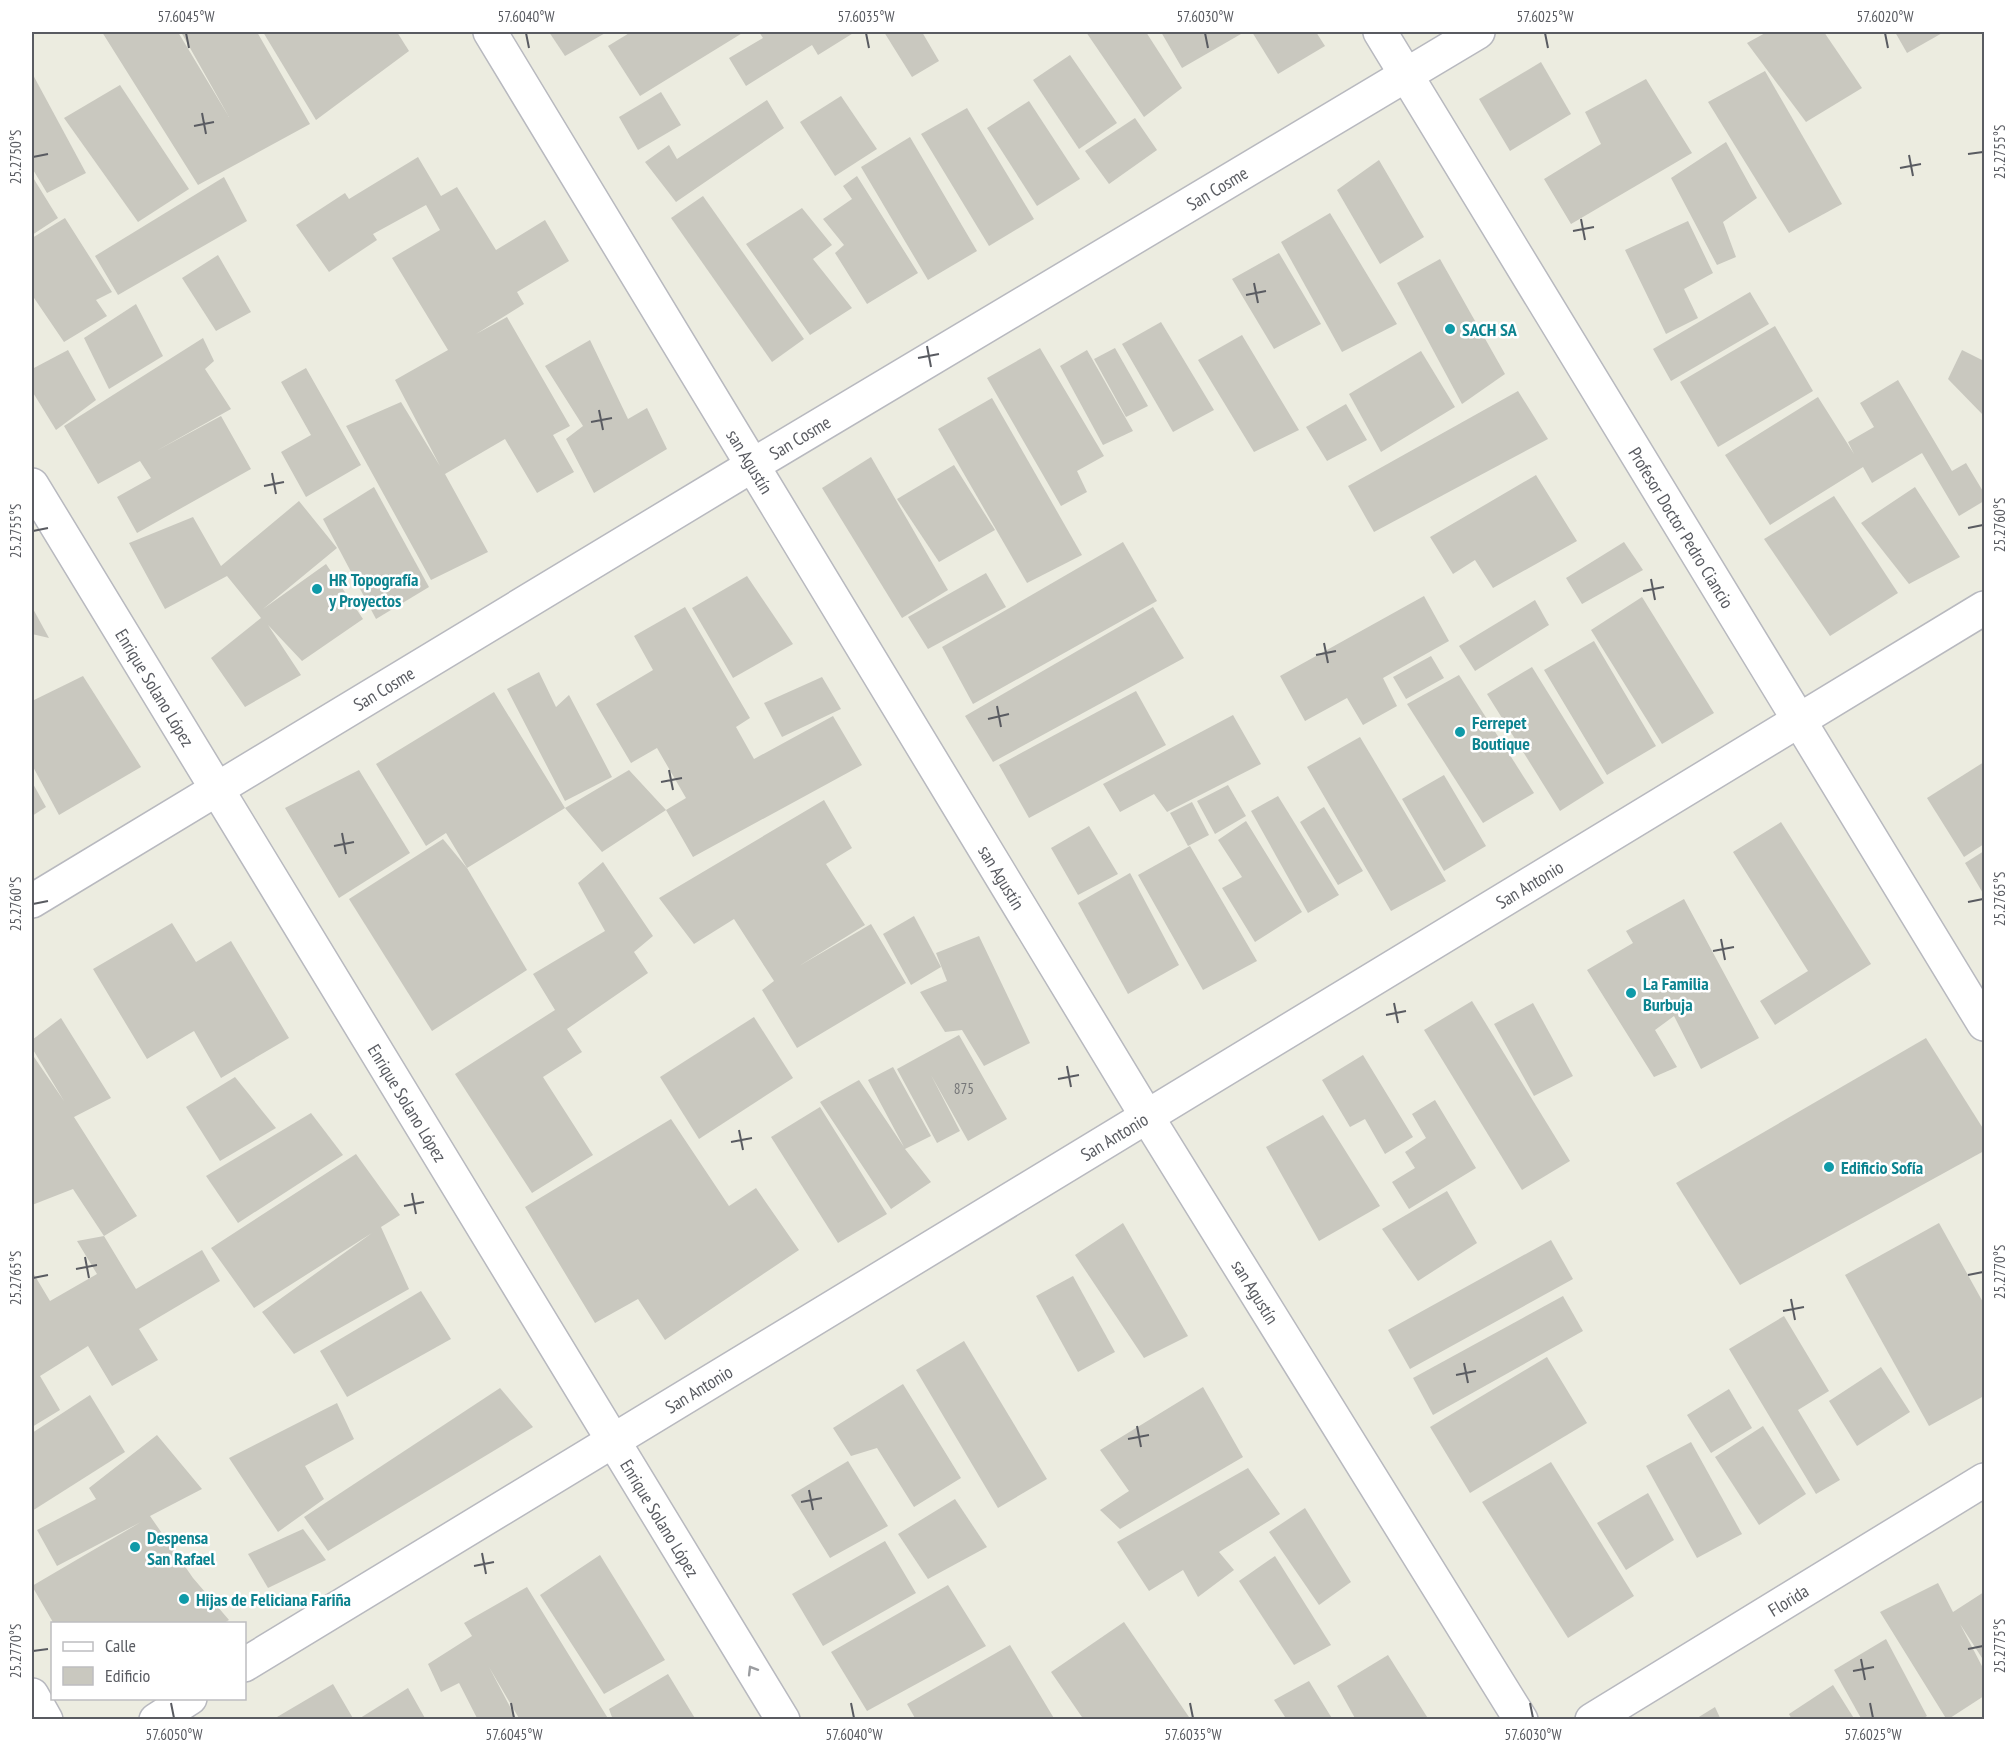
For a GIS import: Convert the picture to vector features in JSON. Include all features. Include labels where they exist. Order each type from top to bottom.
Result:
[{"type":"street","name":"san Agustín","points":[[490,32],[1146,1115],[1521,1719]]},
{"type":"street","name":"Profesor Doctor Pedro Ciancio","points":[[1380,32],[1984,1024]]},
{"type":"street","name":"San Cosme","points":[[32,901],[753,465],[1478,32]]},
{"type":"street","name":"Enrique Solano López","points":[[32,485],[215,790],[783,1719]]},
{"type":"street","name":"San Antonio","points":[[246,1664],[1984,608]]},
{"type":"street","name":"Florida","points":[[1592,1719],[1984,1480]]},
{"type":"street","points":[[32,1695],[46,1719]]},
{"type":"street","points":[[156,1719],[187,1700]]},
{"type":"building","points":[[102,32],[178,32],[229,117],[181,32],[257,32],[310,124],[198,185]]},
{"type":"building","points":[[263,32],[397,32],[409,51],[316,120]]},
{"type":"building","points":[[549,32],[607,32],[565,56]]},
{"type":"building","points":[[631,32],[744,32],[640,96],[608,46]]},
{"type":"building","points":[[759,32],[855,32],[818,55],[812,45],[746,86],[729,58],[763,38]]},
{"type":"building","points":[[884,32],[922,32],[939,61],[912,77]]},
{"type":"building","points":[[1086,32],[1146,32],[1182,88],[1144,117]]},
{"type":"building","points":[[1161,32],[1240,32],[1241,34],[1182,68]]},
{"type":"building","points":[[1252,32],[1316,32],[1325,46],[1278,74]]},
{"type":"building","points":[[1767,32],[1824,32],[1862,88],[1806,122],[1747,43]]},
{"type":"building","points":[[1895,32],[1944,32],[1907,53]]},
{"type":"building","points":[[1070,55],[1117,123],[1079,149],[1033,80]]},
{"type":"building","points":[[1541,62],[1571,114],[1510,151],[1479,99]]},
{"type":"building","points":[[1765,71],[1842,204],[1789,233],[1708,102]]},
{"type":"building","points":[[32,73],[86,173],[47,193],[32,168]]},
{"type":"building","points":[[1646,79],[1692,153],[1571,224],[1544,179],[1601,144],[1585,112]]},
{"type":"building","points":[[120,85],[189,189],[138,222],[64,118]]},
{"type":"building","points":[[661,92],[681,125],[638,150],[619,117]]},
{"type":"building","points":[[841,96],[877,149],[835,176],[800,122]]},
{"type":"building","points":[[767,100],[784,128],[676,202],[645,162],[669,145],[677,159]]},
{"type":"building","points":[[1029,101],[1080,179],[1037,206],[987,128]]},
{"type":"building","points":[[967,108],[1034,219],[989,246],[921,134]]},
{"type":"building","points":[[1135,118],[1157,150],[1109,184],[1085,151]]},
{"type":"building","points":[[910,137],[977,251],[928,280],[861,167]]},
{"type":"building","points":[[1726,142],[1757,198],[1723,222],[1736,257],[1717,265],[1671,178]]},
{"type":"building","points":[[418,157],[441,196],[457,187],[496,250],[545,220],[569,261],[517,292],[524,304],[476,334],[507,317],[570,426],[553,435],[574,472],[537,493],[505,439],[445,474],[488,552],[431,580],[346,426],[401,402],[440,466],[395,380],[448,350],[392,258],[440,230],[426,205],[373,234],[377,240],[329,272],[296,225],[345,193],[349,199]]},
{"type":"building","points":[[1379,160],[1424,237],[1380,264],[1337,190]]},
{"type":"building","points":[[32,176],[58,218],[32,235]]},
{"type":"building","points":[[857,176],[918,273],[867,304],[835,253],[844,245],[823,219],[852,199],[843,186]]},
{"type":"building","points":[[224,177],[247,221],[118,295],[95,256]]},
{"type":"building","points":[[703,196],[804,339],[772,362],[671,218]]},
{"type":"building","points":[[802,208],[832,245],[813,259],[852,308],[810,335],[746,244]]},
{"type":"building","points":[[1330,213],[1397,324],[1342,352],[1281,242]]},
{"type":"building","points":[[65,218],[112,292],[96,300],[107,316],[64,342],[32,295],[32,238]]},
{"type":"building","points":[[1688,221],[1713,273],[1684,289],[1698,318],[1666,334],[1625,250]]},
{"type":"building","points":[[1279,253],[1321,324],[1274,349],[1232,279]]},
{"type":"building","points":[[218,255],[251,312],[216,331],[182,278]]},
{"type":"building","name":"SACH SA","points":[[1440,259],[1505,374],[1462,404],[1397,283]]},
{"type":"building","points":[[1750,292],[1769,324],[1671,381],[1653,349]]},
{"type":"building","points":[[136,304],[163,356],[109,389],[84,338]]},
{"type":"building","points":[[1161,322],[1214,410],[1173,432],[1122,344]]},
{"type":"building","points":[[1775,326],[1813,391],[1718,447],[1680,382]]},
{"type":"building","points":[[1242,335],[1299,430],[1254,452],[1198,360]]},
{"type":"building","points":[[203,338],[214,361],[205,369],[231,409],[156,451],[221,416],[251,469],[137,533],[117,497],[151,478],[140,461],[98,484],[64,426]]},
{"type":"building","points":[[590,340],[628,419],[647,408],[667,449],[594,493],[566,439],[583,426],[545,366]]},
{"type":"building","points":[[1040,348],[1104,456],[1077,471],[1087,492],[1061,506],[987,378]]},
{"type":"building","points":[[1115,348],[1148,406],[1126,417],[1094,359]]},
{"type":"building","points":[[68,350],[96,400],[56,430],[32,391],[32,369]]},
{"type":"building","points":[[1087,350],[1133,431],[1103,445],[1060,366]]},
{"type":"building","points":[[1962,350],[1984,361],[1984,416],[1948,379]]},
{"type":"building","points":[[1421,351],[1455,407],[1381,452],[1349,394]]},
{"type":"building","points":[[306,368],[361,465],[306,497],[281,452],[311,435],[281,382]]},
{"type":"building","points":[[1898,380],[1952,471],[1966,463],[1984,493],[1984,501],[1959,516],[1922,453],[1872,483],[1863,467],[1770,525],[1725,455],[1818,397],[1854,454],[1848,442],[1874,427],[1860,403]]},
{"type":"building","points":[[1518,391],[1548,439],[1374,532],[1348,486]]},
{"type":"building","points":[[992,398],[1082,555],[1027,583],[938,429]]},
{"type":"building","points":[[1346,404],[1367,440],[1327,461],[1306,427]]},
{"type":"building","points":[[871,457],[948,590],[902,618],[822,488]]},
{"type":"building","points":[[954,465],[995,530],[939,562],[897,499]]},
{"type":"building","points":[[1536,475],[1577,541],[1493,588],[1475,560],[1453,574],[1430,537]]},
{"type":"building","points":[[374,487],[429,587],[376,619],[323,519]]},
{"type":"building","points":[[1915,487],[1960,557],[1909,584],[1861,523]]},
{"type":"building","points":[[1834,496],[1898,593],[1830,636],[1764,539]]},
{"type":"building","points":[[299,501],[337,548],[263,609],[326,564],[363,619],[302,661],[268,625],[301,675],[245,707],[211,658],[261,618],[227,576],[165,609],[129,543],[193,517],[221,566]]},
{"type":"building","points":[[1123,542],[1157,601],[973,704],[942,647]]},
{"type":"building","points":[[1624,542],[1643,570],[1582,604],[1566,578]]},
{"type":"building","points":[[986,573],[1006,607],[928,649],[908,617]]},
{"type":"building","points":[[747,576],[793,644],[733,678],[692,608]]},
{"type":"building","points":[[1424,596],[1449,641],[1383,678],[1397,706],[1363,725],[1347,698],[1305,721],[1280,676]]},
{"type":"building","points":[[1642,597],[1714,713],[1662,744],[1591,630]]},
{"type":"building","points":[[1535,600],[1549,625],[1475,671],[1459,646]]},
{"type":"building","points":[[32,607],[49,638],[32,634]]},
{"type":"building","points":[[685,607],[750,718],[736,727],[754,759],[833,716],[862,765],[693,857],[666,810],[686,798],[657,748],[631,763],[596,704],[653,670],[634,636]]},
{"type":"building","points":[[1153,607],[1184,658],[993,762],[965,716]]},
{"type":"building","points":[[1594,641],[1656,746],[1607,775],[1544,670]]},
{"type":"building","points":[[1431,656],[1444,678],[1406,699],[1393,677]]},
{"type":"building","points":[[1532,667],[1604,783],[1560,811],[1487,694]]},
{"type":"building","points":[[539,672],[556,707],[569,695],[612,777],[565,801],[507,689]]},
{"type":"building","name":"Ferrepet Boutique","points":[[1459,675],[1534,793],[1483,823],[1407,704]]},
{"type":"building","points":[[83,676],[141,767],[59,815],[32,765],[32,701]]},
{"type":"building","points":[[822,677],[841,709],[782,737],[764,703]]},
{"type":"building","points":[[1136,691],[1166,745],[1029,818],[999,765]]},
{"type":"building","points":[[494,692],[565,808],[467,868],[446,833],[426,846],[376,764]]},
{"type":"building","points":[[1233,715],[1261,764],[1167,812],[1154,794],[1120,812],[1103,784]]},
{"type":"building","points":[[1360,737],[1446,881],[1391,911],[1307,767]]},
{"type":"building","points":[[1984,762],[1984,844],[1964,857],[1927,798]]},
{"type":"building","points":[[359,770],[410,853],[339,898],[285,808]]},
{"type":"building","points":[[629,770],[666,810],[602,852],[565,808]]},
{"type":"building","points":[[1444,775],[1486,846],[1444,871],[1402,799]]},
{"type":"building","points":[[32,782],[46,807],[32,816]]},
{"type":"building","points":[[1228,785],[1246,816],[1215,834],[1197,801]]},
{"type":"building","points":[[1278,796],[1339,895],[1308,913],[1251,811]]},
{"type":"building","points":[[824,800],[852,848],[826,864],[865,925],[799,966],[871,924],[906,983],[797,1048],[762,990],[774,981],[734,919],[694,944],[659,898]]},
{"type":"building","points":[[1192,802],[1209,835],[1188,846],[1170,813]]},
{"type":"building","points":[[1324,807],[1363,871],[1338,885],[1300,822]]},
{"type":"building","points":[[1246,821],[1302,912],[1255,942],[1222,888],[1242,877],[1218,840]]},
{"type":"building","points":[[1781,822],[1871,964],[1775,1025],[1760,1001],[1808,971],[1733,852]]},
{"type":"building","points":[[1089,826],[1118,874],[1078,895],[1051,848]]},
{"type":"building","points":[[443,839],[467,868],[527,970],[432,1031],[349,899]]},
{"type":"building","points":[[1190,846],[1257,961],[1203,990],[1138,875]]},
{"type":"building","points":[[1984,851],[1984,895],[1965,863]]},
{"type":"building","points":[[603,862],[653,936],[634,952],[648,973],[567,1029],[582,1052],[543,1077],[593,1155],[532,1193],[455,1074],[555,1010],[533,974],[605,931],[578,883]]},
{"type":"building","points":[[1130,873],[1179,965],[1128,994],[1078,903]]},
{"type":"building","points":[[1684,899],[1759,1038],[1701,1069],[1674,1016],[1655,1030],[1677,1067],[1654,1077],[1587,970],[1633,943],[1626,931]]},
{"type":"building","points":[[914,916],[941,967],[911,985],[883,934]]},
{"type":"building","points":[[172,923],[196,962],[231,941],[289,1038],[221,1078],[194,1031],[147,1059],[93,969]]},
{"type":"building","points":[[979,936],[1030,1043],[984,1066],[962,1030],[945,1032],[920,992],[947,981],[936,953]]},
{"type":"building","points":[[1472,1001],[1570,1161],[1522,1190],[1424,1030]]},
{"type":"building","points":[[1533,1003],[1573,1076],[1534,1096],[1494,1024]]},
{"type":"building","points":[[754,1017],[793,1078],[699,1139],[660,1077]]},
{"type":"building","points":[[61,1018],[111,1098],[74,1117],[137,1216],[104,1236],[73,1189],[32,1205],[32,1054],[64,1101],[32,1048],[32,1040]]},
{"type":"building","points":[[959,1035],[1007,1119],[968,1141],[931,1075],[960,1131],[937,1143],[897,1069]]},
{"type":"building","name":"Edificio Sofía","points":[[1926,1038],[1984,1130],[1984,1151],[1740,1285],[1676,1183]]},
{"type":"building","points":[[1363,1055],[1413,1137],[1385,1154],[1365,1119],[1350,1127],[1322,1080]]},
{"type":"building","points":[[893,1067],[931,1136],[905,1149],[931,1182],[891,1209],[820,1102],[859,1080],[904,1147],[868,1080]]},
{"type":"building","points":[[235,1077],[276,1128],[220,1161],[186,1107]]},
{"type":"building","points":[[1435,1100],[1476,1168],[1409,1209],[1392,1182],[1415,1168],[1405,1152],[1426,1138],[1412,1114]]},
{"type":"building","points":[[820,1107],[887,1214],[838,1243],[771,1137]]},
{"type":"building","points":[[311,1113],[343,1155],[238,1223],[206,1176]]},
{"type":"building","points":[[1323,1115],[1380,1206],[1319,1241],[1266,1147]]},
{"type":"building","points":[[671,1119],[729,1206],[756,1188],[799,1250],[665,1340],[638,1299],[595,1323],[525,1207]]},
{"type":"building","points":[[356,1154],[400,1215],[381,1227],[409,1289],[294,1354],[262,1312],[372,1233],[254,1308],[211,1248]]},
{"type":"building","points":[[1447,1191],[1477,1243],[1418,1281],[1382,1229]]},
{"type":"building","points":[[1123,1223],[1188,1336],[1144,1358],[1075,1255]]},
{"type":"building","points":[[1939,1223],[1984,1304],[1984,1396],[1929,1426],[1845,1275]]},
{"type":"building","points":[[104,1236],[136,1289],[202,1250],[220,1281],[139,1329],[158,1360],[112,1386],[88,1346],[40,1376],[60,1410],[32,1427],[32,1271],[50,1301],[97,1274],[77,1241]]},
{"type":"building","points":[[1551,1240],[1573,1279],[1410,1369],[1388,1330]]},
{"type":"building","points":[[1073,1276],[1115,1352],[1078,1372],[1036,1296]]},
{"type":"building","points":[[421,1291],[451,1339],[347,1397],[320,1351]]},
{"type":"building","points":[[1563,1296],[1583,1331],[1433,1415],[1413,1378]]},
{"type":"building","points":[[1784,1316],[1829,1391],[1798,1410],[1840,1480],[1816,1494],[1729,1349]]},
{"type":"building","points":[[964,1341],[1047,1479],[998,1508],[916,1370]]},
{"type":"building","points":[[1547,1357],[1587,1423],[1470,1493],[1430,1427]]},
{"type":"building","points":[[1881,1367],[1910,1412],[1857,1446],[1829,1401]]},
{"type":"building","points":[[903,1384],[961,1478],[914,1507],[877,1448],[851,1456],[833,1428]]},
{"type":"building","points":[[1203,1387],[1243,1457],[1120,1529],[1100,1510],[1129,1491],[1100,1450]]},
{"type":"building","points":[[500,1388],[533,1427],[328,1551],[304,1517]]},
{"type":"building","points":[[1729,1389],[1752,1428],[1711,1453],[1687,1415]]},
{"type":"building","points":[[90,1395],[125,1452],[32,1511],[32,1433]]},
{"type":"building","points":[[337,1403],[354,1439],[305,1466],[324,1499],[278,1532],[229,1458]]},
{"type":"building","points":[[1763,1426],[1806,1494],[1759,1525],[1715,1457]]},
{"type":"building","points":[[157,1435],[202,1489],[150,1516],[193,1578],[229,1620],[226,1622],[53,1622],[32,1586],[141,1522],[57,1566],[37,1530],[96,1499],[89,1488]]},
{"type":"building","points":[[1691,1442],[1742,1534],[1697,1558],[1646,1466]]},
{"type":"building","points":[[848,1461],[888,1526],[830,1558],[791,1495]]},
{"type":"building","points":[[1551,1462],[1634,1596],[1568,1638],[1482,1502]]},
{"type":"building","points":[[1248,1468],[1280,1514],[1219,1552],[1234,1570],[1198,1597],[1183,1570],[1149,1591],[1117,1542]]},
{"type":"building","points":[[1648,1493],[1674,1540],[1626,1570],[1597,1523]]},
{"type":"building","points":[[955,1499],[987,1547],[928,1579],[898,1534]]},
{"type":"building","points":[[1305,1508],[1351,1582],[1319,1605],[1269,1532]]},
{"type":"building","points":[[303,1529],[326,1560],[268,1588],[248,1554]]},
{"type":"building","points":[[885,1541],[916,1593],[823,1646],[792,1594]]},
{"type":"building","points":[[600,1555],[665,1660],[604,1694],[540,1595]]},
{"type":"building","points":[[1275,1556],[1331,1645],[1294,1665],[1239,1581]]},
{"type":"building","points":[[1938,1583],[1953,1612],[1984,1592],[1984,1661],[1960,1624],[1984,1670],[1984,1696],[1947,1720],[1880,1612]]},
{"type":"building","points":[[948,1585],[986,1646],[867,1711],[831,1652]]},
{"type":"building","points":[[527,1587],[609,1720],[520,1720],[489,1667],[517,1720],[478,1720],[459,1683],[441,1692],[428,1664],[472,1636],[464,1623]]},
{"type":"building","points":[[1124,1622],[1189,1717],[1186,1720],[1084,1720],[1051,1672]]},
{"type":"building","points":[[1886,1639],[1927,1716],[1920,1720],[1862,1720],[1834,1670]]},
{"type":"building","points":[[1010,1645],[1055,1720],[916,1720],[907,1704]]},
{"type":"building","points":[[1388,1655],[1429,1720],[1356,1720],[1337,1686]]},
{"type":"building","points":[[668,1674],[696,1720],[613,1720],[609,1709]]},
{"type":"building","points":[[1309,1681],[1333,1720],[1287,1720],[1274,1700]]},
{"type":"building","points":[[333,1684],[354,1720],[272,1720]]},
{"type":"building","points":[[1833,1685],[1855,1720],[1792,1720],[1789,1714]]},
{"type":"building","points":[[408,1688],[426,1720],[357,1720]]},
{"type":"building","points":[[1715,1707],[1721,1720],[1694,1720]]},
{"type":"place","name":"SACH SA","points":[[1450,329]]},
{"type":"place","name":"HR Topografía y Proyectos","points":[[317,589]]},
{"type":"place","name":"Ferrepet Boutique","points":[[1460,732]]},
{"type":"place","name":"La Familia Burbuja","points":[[1631,993]]},
{"type":"place","name":"Edificio Sofía","points":[[1829,1167]]},
{"type":"place","name":"Despensa San Rafael","points":[[135,1547]]},
{"type":"place","name":"Hijas de Feliciana Fariña","points":[[184,1599]]}]
